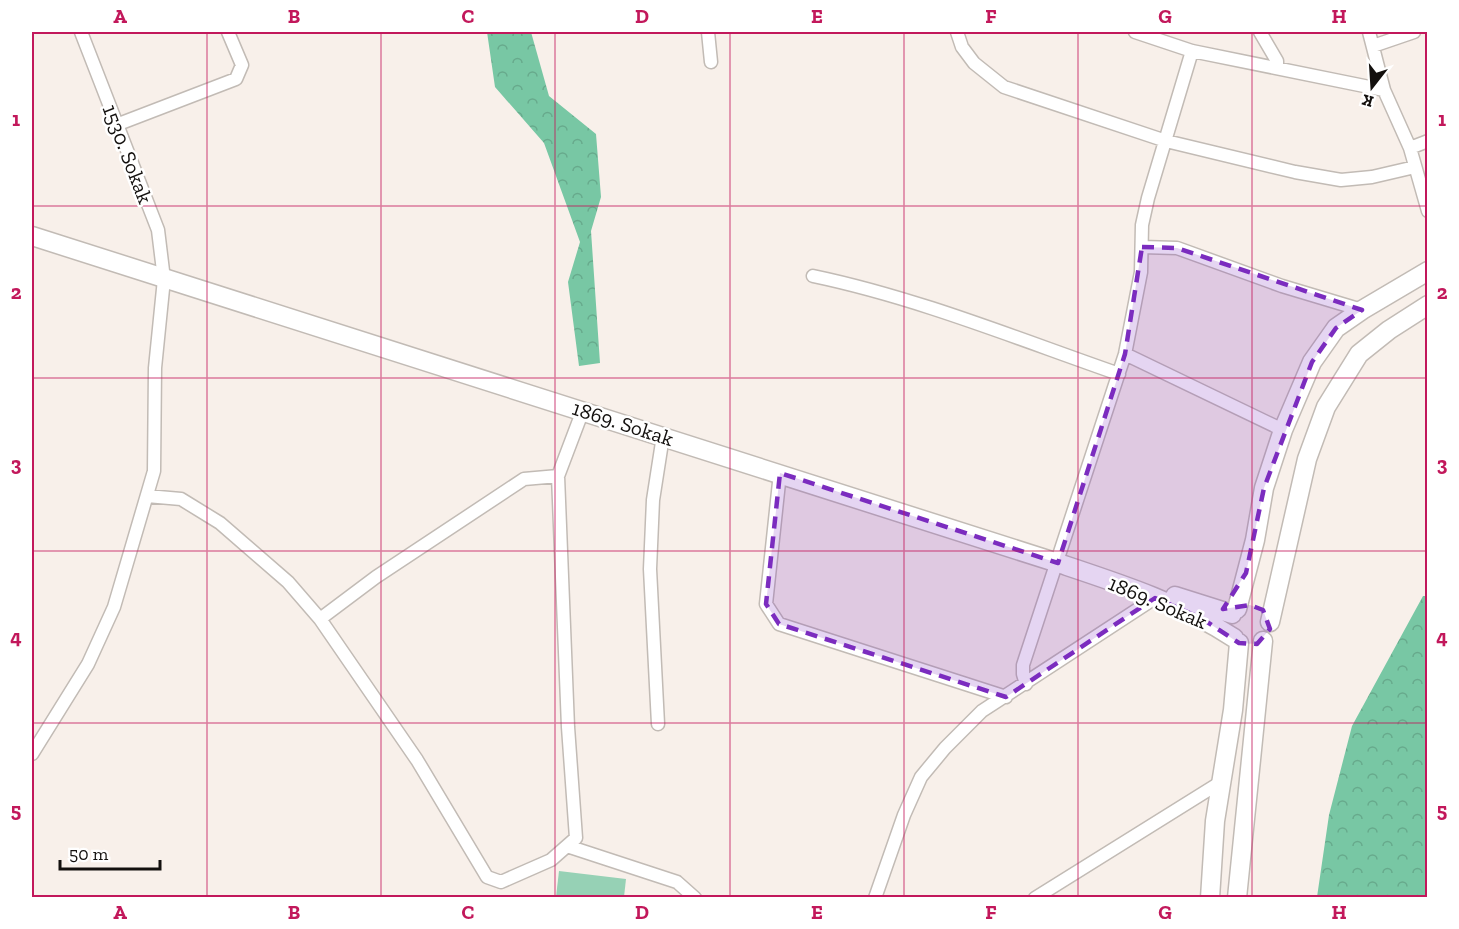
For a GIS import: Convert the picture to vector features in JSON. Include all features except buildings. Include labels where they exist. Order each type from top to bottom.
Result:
[{"type":"main road","name":"1869. Sokak","points":[[32,236],[1058,563],[1234,612]]},
{"type":"main road","points":[[1210,897],[1215,821],[1233,710],[1236,640],[1229,626],[1255,540],[1264,488],[1283,430],[1312,362],[1336,328],[1428,271]]},
{"type":"main road","points":[[1236,640],[1251,646],[1268,636],[1307,459],[1326,407],[1359,354],[1389,330],[1428,305]]},
{"type":"main road","name":"1869. Sokak","points":[[1081,570],[1201,618],[1236,640]]},
{"type":"main road","points":[[1199,603],[1228,595],[1238,586],[1246,573]]},
{"type":"main road","points":[[1234,612],[1250,604],[1257,606],[1268,615],[1270,622]]},
{"type":"main road","points":[[1237,897],[1263,641]]},
{"type":"street","name":"1530. Sokak","points":[[32,754],[88,664],[114,607],[154,471],[155,368],[164,279],[158,230],[81,32]]},
{"type":"street","points":[[116,125],[236,80],[242,65],[228,32]]},
{"type":"street","points":[[708,32],[711,62]]},
{"type":"street","points":[[959,32],[962,47],[974,63],[1004,87],[1166,141],[1295,172],[1341,180],[1372,177],[1415,167]]},
{"type":"street","points":[[1135,32],[1192,51],[1384,90]]},
{"type":"street","points":[[1260,32],[1277,61],[1277,68]]},
{"type":"street","points":[[1370,32],[1384,90],[1410,148],[1428,211]]},
{"type":"street","points":[[1373,46],[1414,32]]},
{"type":"street","points":[[1026,684],[1023,665],[1125,354],[1142,272],[1142,225],[1156,169],[1192,51]]},
{"type":"street","points":[[1410,148],[1428,141]]},
{"type":"street","points":[[1142,247],[1177,248],[1282,286],[1362,310]]},
{"type":"street","points":[[813,276],[859,286],[945,313],[1119,374]]},
{"type":"street","points":[[1125,354],[1283,430]]},
{"type":"street","points":[[147,496],[181,499],[220,523],[288,582],[320,619],[417,760],[487,877],[501,882],[551,861],[576,838],[568,727],[558,476],[583,410]]},
{"type":"street","points":[[658,724],[650,569],[653,500],[663,436]]},
{"type":"street","points":[[780,473],[766,604],[778,624],[1006,697]]},
{"type":"street","points":[[320,619],[376,577],[524,479],[558,476]]},
{"type":"street","points":[[875,897],[904,815],[921,777],[945,748],[982,711],[1155,598]]},
{"type":"street","points":[[1035,897],[1221,782]]},
{"type":"street","points":[[567,846],[677,882],[695,897]]},
{"type":"highlighted area","points":[[1142,247],[1177,248],[1362,310],[1336,328],[1312,362],[1264,488],[1246,573],[1223,609],[1250,605],[1263,610],[1270,629],[1257,644],[1239,643],[1201,618],[1155,598],[1006,697],[779,624],[766,604],[780,473],[1058,563],[1125,354]]},
{"type":"green space","points":[[487,32],[531,32],[549,96],[596,134],[601,197],[591,231],[600,363],[579,366],[568,282],[580,242],[544,143],[495,87]]},
{"type":"green space","points":[[1423,596],[1428,596],[1427,897],[1317,897],[1329,815],[1352,726]]},
{"type":"green space","points":[[559,871],[626,879],[624,897],[556,897]]}]
